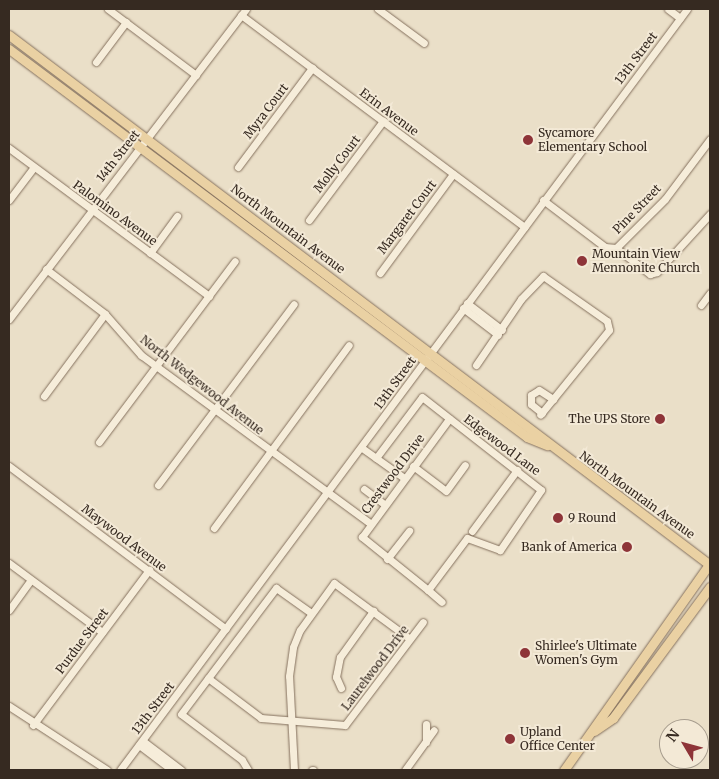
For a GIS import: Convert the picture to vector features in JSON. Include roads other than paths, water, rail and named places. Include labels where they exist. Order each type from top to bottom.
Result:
[{"type":"main road","name":"North Mountain Avenue","points":[[9,35],[532,427],[549,446],[710,564]]},
{"type":"main road","name":"North Mountain Avenue","points":[[9,49],[527,437],[549,446]]},
{"type":"main road","points":[[564,770],[592,732],[606,706],[710,564]]},
{"type":"main road","points":[[592,732],[612,718],[710,587]]},
{"type":"street","points":[[108,9],[196,75]]},
{"type":"street","name":"14th Street","points":[[9,319],[246,9]]},
{"type":"street","points":[[378,9],[424,43]]},
{"type":"street","points":[[668,9],[680,18]]},
{"type":"street","name":"13th Street","points":[[120,770],[362,448],[543,200],[687,9]]},
{"type":"street","name":"Erin Avenue","points":[[241,15],[524,227]]},
{"type":"street","points":[[96,62],[126,22]]},
{"type":"street","name":"Myra Court","points":[[238,167],[312,68]]},
{"type":"street","name":"Molly Court","points":[[309,220],[383,121]]},
{"type":"street","name":"Pine Street","points":[[543,200],[605,246],[616,248],[665,199],[710,139]]},
{"type":"street","name":"Palomino Avenue","points":[[9,148],[209,296]]},
{"type":"street","points":[[9,200],[34,167]]},
{"type":"street","name":"Margaret Court","points":[[380,273],[453,174]]},
{"type":"street","points":[[616,248],[650,274],[657,272],[710,214]]},
{"type":"street","points":[[150,253],[177,216]]},
{"type":"street","points":[[99,442],[234,261]]},
{"type":"street","name":"North Wedgewood Avenue","points":[[46,269],[105,314],[155,367],[370,523]]},
{"type":"street","points":[[476,365],[500,333],[521,299],[543,276],[607,321],[609,330],[560,396],[553,398],[541,414],[531,404],[531,395],[539,390],[553,398]]},
{"type":"street","points":[[701,305],[710,293]]},
{"type":"street","points":[[158,485],[294,304]]},
{"type":"street","points":[[465,306],[500,333]]},
{"type":"street","points":[[44,396],[105,314]]},
{"type":"street","points":[[214,528],[349,345]]},
{"type":"street","name":"Edgewood Lane","points":[[376,458],[422,397],[541,490],[500,550],[467,538],[428,590]]},
{"type":"street","name":"Crestwood Drive","points":[[387,559],[365,544],[362,537],[370,523],[448,419]]},
{"type":"street","points":[[362,448],[404,478]]},
{"type":"street","points":[[413,466],[446,491],[465,465]]},
{"type":"street","name":"Maywood Avenue","points":[[9,466],[226,629]]},
{"type":"street","points":[[472,530],[517,470]]},
{"type":"street","points":[[364,489],[384,504]]},
{"type":"street","points":[[409,531],[387,559],[442,602]]},
{"type":"street","points":[[9,563],[102,632]]},
{"type":"street","name":"Purdue Street","points":[[33,724],[148,570]]},
{"type":"street","points":[[9,610],[31,580]]},
{"type":"street","points":[[294,770],[290,663],[311,613],[334,582],[410,639]]},
{"type":"street","points":[[248,770],[242,760],[181,714],[276,588],[311,613]]},
{"type":"street","points":[[342,688],[336,677],[340,657],[373,612]]},
{"type":"street","name":"Laurelwood Drive","points":[[208,678],[261,718],[292,723],[345,725],[423,622]]},
{"type":"street","points":[[9,706],[33,724],[65,739],[107,770]]},
{"type":"street","points":[[426,724],[426,742]]},
{"type":"street","points":[[405,770],[434,730]]},
{"type":"street","points":[[141,743],[171,767],[181,770]]},
{"type":"place","name":"Sycamore Elementary School","points":[[528,140]]},
{"type":"place","name":"Mountain View Mennonite Church","points":[[582,261]]},
{"type":"place","name":"The UPS Store","points":[[660,419]]},
{"type":"place","name":"9 Round","points":[[558,518]]},
{"type":"place","name":"Bank of America","points":[[627,547]]},
{"type":"place","name":"Shirlee's Ultimate Women's Gym","points":[[525,653]]},
{"type":"place","name":"Upland Office Center","points":[[510,739]]}]
